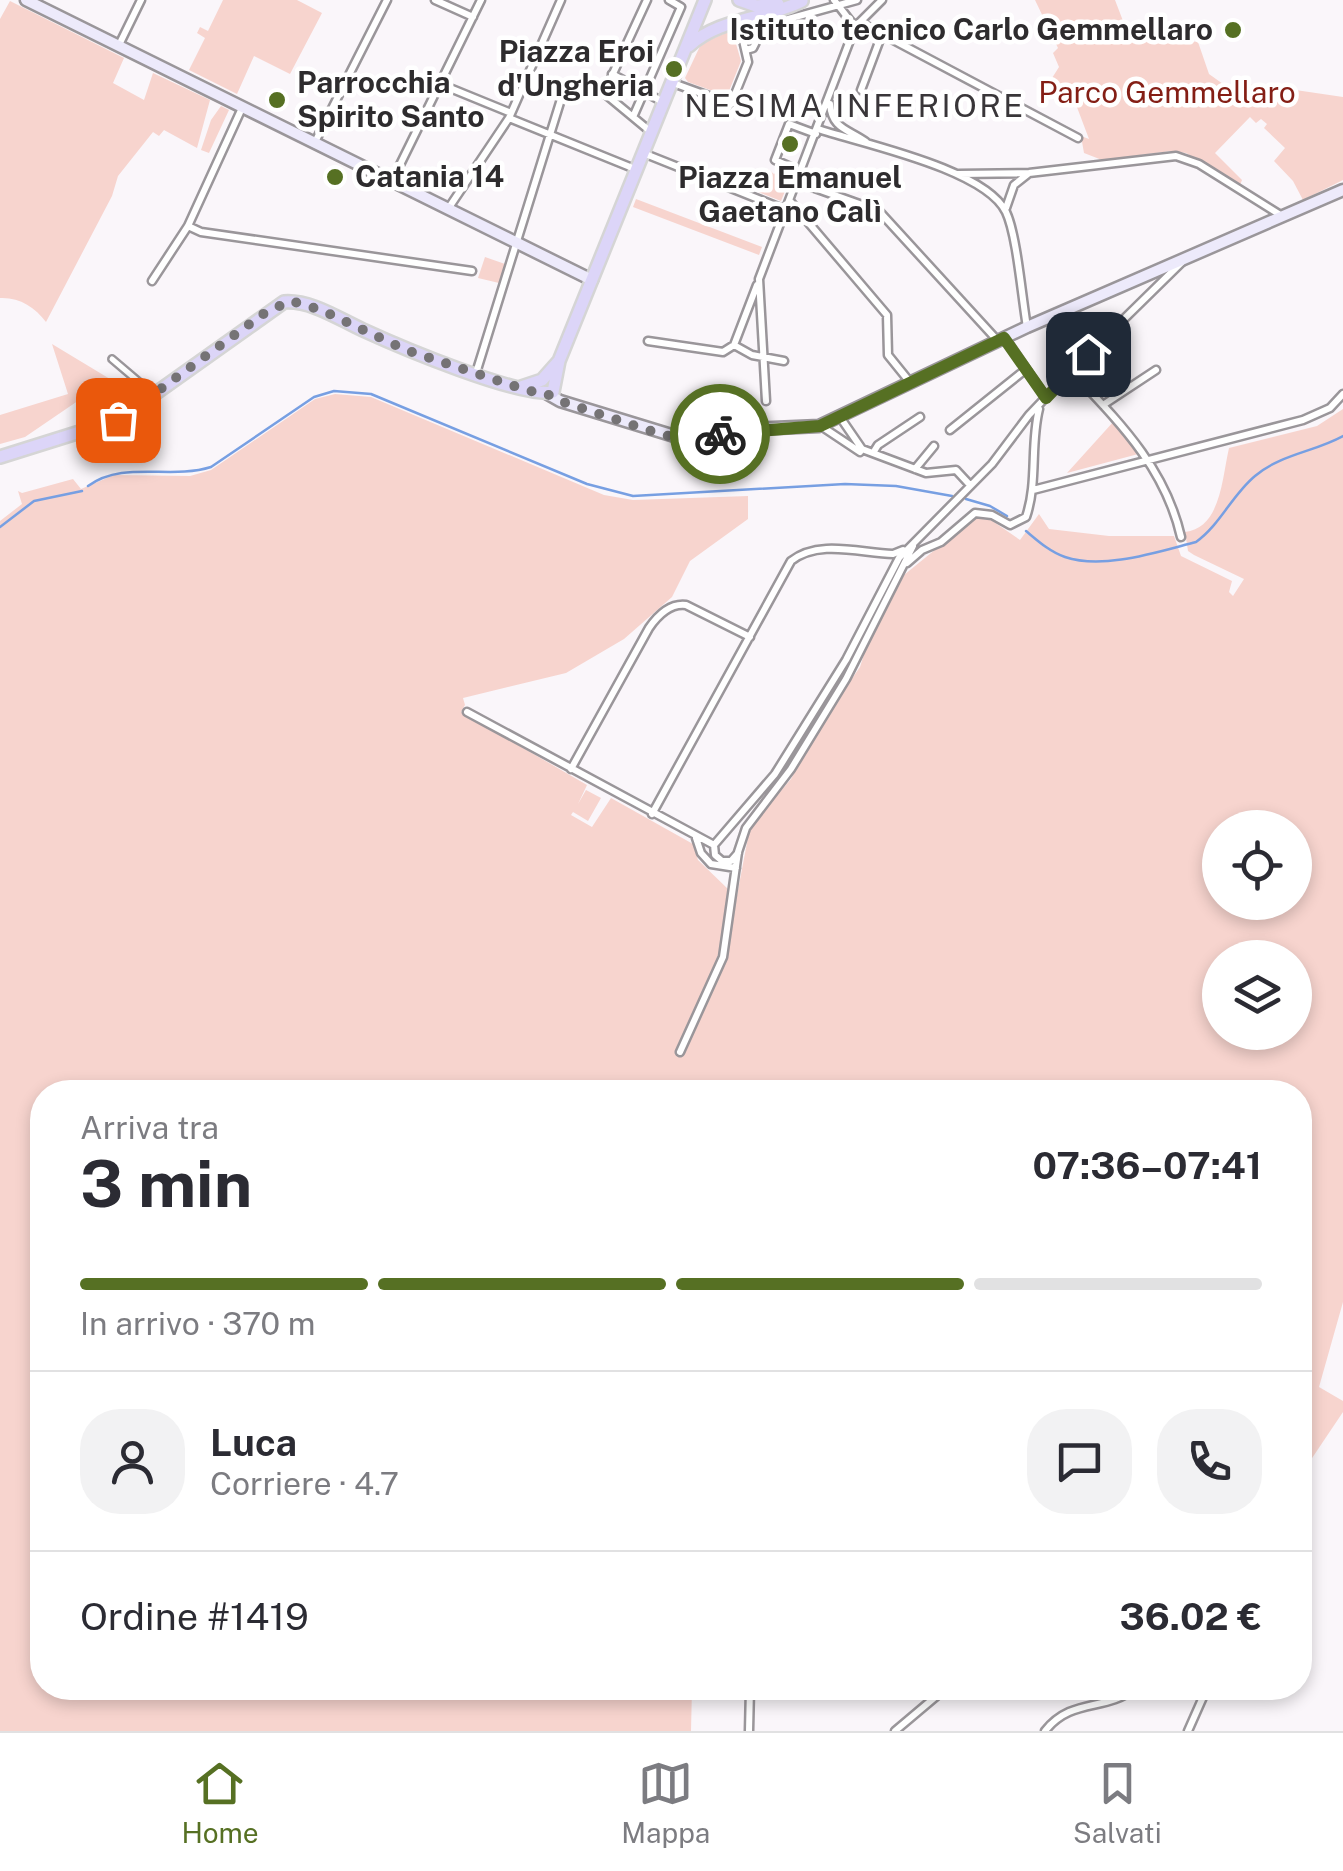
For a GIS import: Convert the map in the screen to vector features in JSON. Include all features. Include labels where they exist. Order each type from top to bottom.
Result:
[{"type":"main road","points":[[26,0],[592,280]]},
{"type":"main road","points":[[548,385],[706,0]]},
{"type":"main road","points":[[739,0],[767,7],[803,0]]},
{"type":"main road","points":[[686,48],[703,34],[737,26],[803,0]]},
{"type":"main road","points":[[700,14],[708,22],[737,26]]},
{"type":"main road","points":[[0,456],[109,424],[275,306],[291,301],[321,310],[406,350],[517,387],[548,385],[575,406],[681,438],[820,426],[1027,327],[1343,190]]},
{"type":"street","points":[[118,46],[141,0]]},
{"type":"street","points":[[314,144],[387,0]]},
{"type":"street","points":[[435,0],[473,18]]},
{"type":"street","points":[[392,182],[482,0]]},
{"type":"street","points":[[448,209],[510,116],[560,0]]},
{"type":"street","points":[[647,0],[604,93],[652,133]]},
{"type":"street","points":[[633,118],[681,7],[668,0]]},
{"type":"street","points":[[612,74],[644,92],[732,104],[748,62],[737,26],[754,28],[857,0]]},
{"type":"street","points":[[648,341],[719,353],[734,345],[856,27],[882,0]]},
{"type":"street","points":[[836,3],[856,27]]},
{"type":"street","points":[[856,27],[867,26],[1078,138]]},
{"type":"street","points":[[745,49],[754,48],[758,38],[754,28]]},
{"type":"street","points":[[860,90],[882,34]]},
{"type":"street","points":[[440,84],[549,136],[637,170]]},
{"type":"street","points":[[476,373],[562,96]]},
{"type":"street","points":[[830,96],[832,116],[838,126],[871,146]]},
{"type":"street","points":[[152,281],[188,226],[242,108]]},
{"type":"street","points":[[802,172],[774,160],[789,124],[958,174],[988,190],[1005,210],[1027,327]]},
{"type":"street","points":[[643,153],[786,210]]},
{"type":"street","points":[[958,174],[1028,174],[1176,156],[1199,164],[1283,217]]},
{"type":"street","points":[[1005,210],[1014,185],[1028,174]]},
{"type":"street","points":[[798,182],[879,211],[1001,339],[1046,398]]},
{"type":"street","points":[[790,202],[888,315],[888,355],[910,381]]},
{"type":"street","points":[[188,226],[201,232],[472,271]]},
{"type":"street","points":[[738,852],[731,861],[722,861],[715,854],[714,845],[775,774],[846,660],[898,556],[992,464],[1029,415],[1071,371],[1185,259]]},
{"type":"street","points":[[759,279],[766,401]]},
{"type":"street","points":[[734,345],[764,358],[784,361]]},
{"type":"street","points":[[112,358],[154,394]]},
{"type":"street","points":[[950,430],[1026,370]]},
{"type":"street","points":[[1103,405],[1156,370]]},
{"type":"street","points":[[1071,371],[1137,441],[1174,505],[1181,537]]},
{"type":"street","points":[[1033,490],[1318,416],[1343,394]]},
{"type":"street","points":[[900,571],[975,513],[984,512],[1010,525],[1026,517],[1033,490],[1032,453],[1039,408]]},
{"type":"street","points":[[840,417],[859,446],[930,474],[956,470],[969,484]]},
{"type":"street","points":[[873,453],[878,445],[920,417]]},
{"type":"street","points":[[820,426],[860,452],[873,453]]},
{"type":"street","points":[[916,469],[934,446]]},
{"type":"street","points":[[918,539],[930,545]]},
{"type":"street","points":[[680,1052],[723,957],[738,852],[746,828],[783,780],[846,679],[918,539]]},
{"type":"street","points":[[652,814],[788,566],[802,554],[819,549],[898,556]]},
{"type":"street","points":[[572,769],[649,628],[666,610],[686,605],[750,636]]},
{"type":"street","points":[[467,712],[714,845]]},
{"type":"street","points":[[696,838],[710,864],[736,868]]},
{"type":"street","points":[[750,1700],[750,1731]]},
{"type":"street","points":[[894,1731],[931,1700]]},
{"type":"street","points":[[1045,1731],[1064,1712],[1113,1700]]},
{"type":"street","points":[[1188,1731],[1202,1700]]},
{"type":"green space","points":[[223,0],[297,0],[322,13],[290,74],[254,56],[237,94],[189,70],[205,38],[197,33],[200,27],[208,31]]},
{"type":"green space","name":"Parco Gemmellaro","points":[[1035,0],[1115,0],[1128,34],[1198,42],[1209,74],[1230,89],[1255,84],[1343,97],[1343,180],[1303,200],[1293,181],[1274,161],[1285,148],[1264,128],[1267,124],[1261,119],[1256,123],[1250,117],[1215,153],[1242,180],[1240,185],[1186,153],[1171,151],[1102,160],[1084,153],[1081,136],[1089,139],[1075,102],[1047,86],[1059,67],[1053,53],[1058,48]]},
{"type":"green space","points":[[10,1],[124,58],[113,83],[144,100],[153,73],[210,100],[197,148],[164,130],[159,136],[153,132],[118,176],[112,196],[46,322],[26,304],[0,298],[0,19]]},
{"type":"green space","points":[[732,30],[741,61],[727,96],[688,82],[685,78],[701,44]]},
{"type":"green space","points":[[221,106],[229,110],[209,153],[201,150],[211,120]]},
{"type":"green space","points":[[768,169],[774,174],[778,171],[791,176],[781,201],[758,192]]},
{"type":"green space","points":[[636,199],[762,247],[759,255],[633,207]]},
{"type":"green space","points":[[485,257],[505,264],[499,283],[478,278]]},
{"type":"green space","points":[[52,344],[110,379],[25,437],[0,444],[0,415],[68,394]]},
{"type":"green space","points":[[335,394],[371,397],[604,495],[633,500],[748,496],[748,519],[690,561],[672,597],[624,639],[566,673],[463,698],[461,712],[587,785],[578,804],[586,790],[601,798],[588,821],[573,812],[571,815],[592,827],[611,798],[693,844],[698,860],[729,890],[728,904],[735,906],[750,827],[791,779],[815,732],[860,667],[904,575],[974,518],[991,520],[1020,540],[1039,514],[1049,529],[1109,536],[1174,536],[1181,556],[1232,581],[1229,592],[1233,596],[1244,579],[1188,551],[1185,532],[1197,528],[1213,512],[1229,448],[1317,426],[1343,409],[1343,1302],[1319,1387],[1343,1401],[1343,1412],[1312,1458],[1312,1080],[30,1080],[30,1700],[692,1700],[691,1731],[0,1731],[0,521],[22,504],[18,491],[73,479],[81,489],[114,475],[190,476],[211,470],[315,399]]},
{"type":"green space","points":[[1114,421],[1142,453],[1067,473]]},
{"type":"waterway","points":[[88,486],[117,474],[211,467],[314,397],[334,391],[371,394],[587,484],[633,496],[845,484],[896,486],[952,496]]},
{"type":"waterway","points":[[1026,531],[1060,555],[1096,562],[1196,542],[1265,469],[1343,436]]},
{"type":"waterway","points":[[0,527],[34,501],[82,491]]},
{"type":"waterway","points":[[966,499],[1007,516]]},
{"type":"way so far","points":[[118,420],[266,312],[291,301],[321,310],[406,350],[529,391],[543,392],[663,435],[694,438],[720,434]]},
{"type":"place","name":"Istituto tecnico Carlo Gemmellaro","points":[[1233,30]]},
{"type":"place","name":"Piazza Eroi d'Ungheria","points":[[674,69]]},
{"type":"place","name":"Parrocchia Spirito Santo","points":[[277,100]]},
{"type":"place","name":"Piazza Emanuel Gaetano Calì","points":[[790,144]]},
{"type":"place","name":"Catania 14","points":[[335,177]]},
{"type":"district","name":"NESIMA INFERIORE","points":[[855,106]]},
{"type":"route","points":[[720,434],[820,426],[1004,338],[1046,398],[1088,354]]}]
